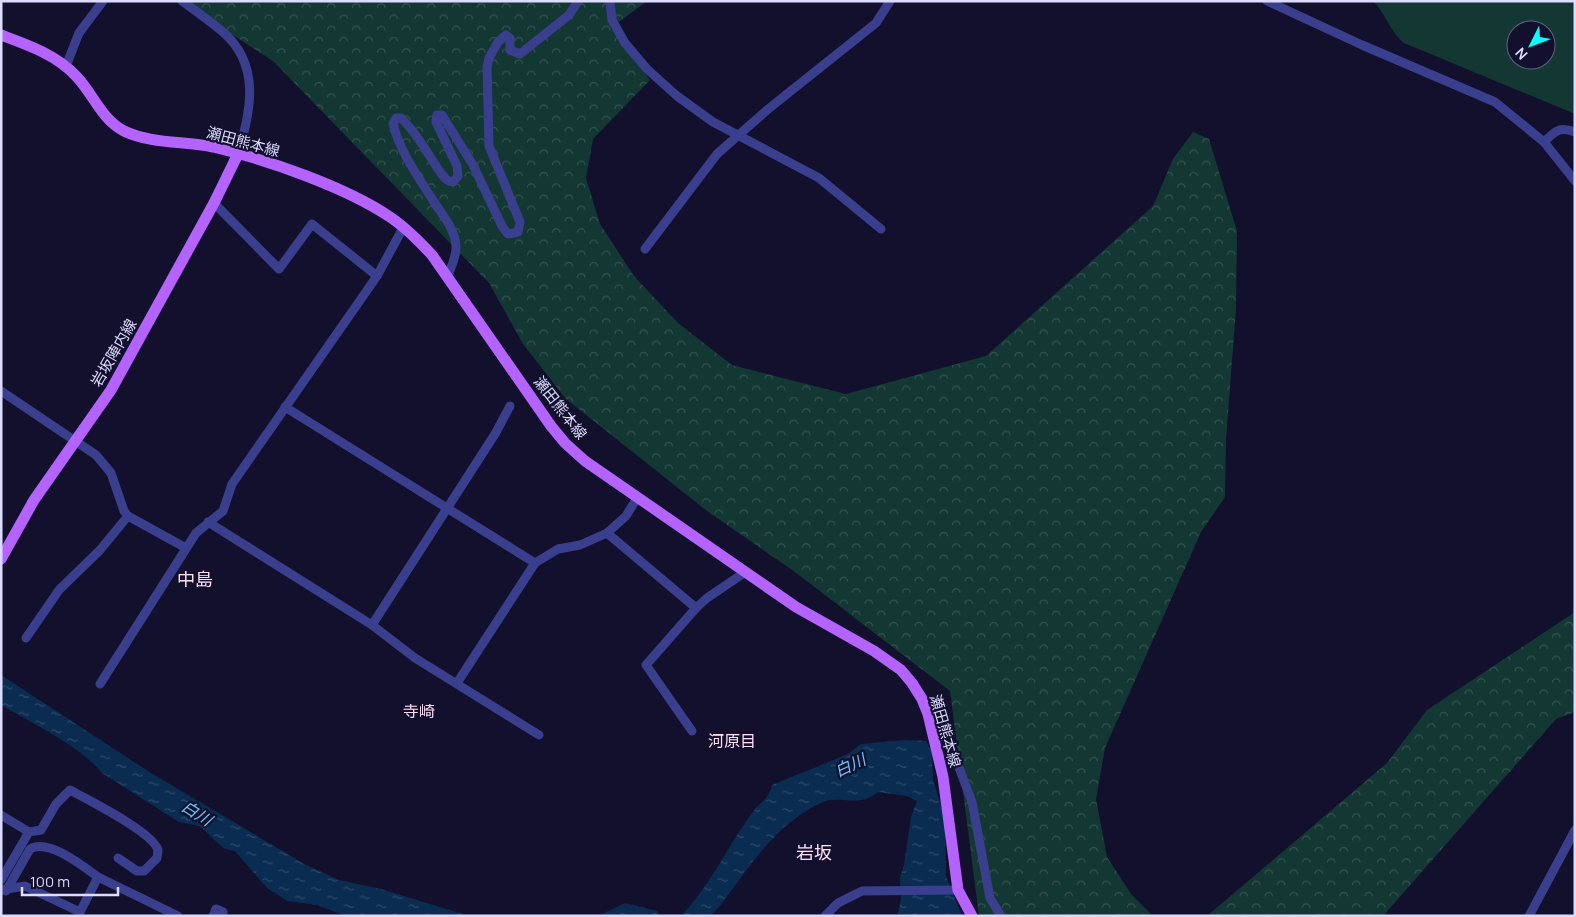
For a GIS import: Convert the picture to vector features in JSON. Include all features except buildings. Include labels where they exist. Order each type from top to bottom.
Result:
[{"type":"main road","name":"瀬田熊本線","points":[[1,35],[29,46],[66,66],[85,85],[109,119],[124,131],[150,138],[212,147],[238,154],[342,192],[390,217],[432,255],[564,443],[606,477],[744,573],[796,607],[874,650],[900,670],[922,699],[943,777],[956,890],[972,916]]},
{"type":"main road","name":"岩坂陣内線","points":[[1,558],[34,500],[111,390],[214,203],[238,154]]},
{"type":"street","points":[[66,66],[80,33],[103,1]]},
{"type":"street","points":[[182,1],[224,32],[238,51],[248,73],[251,94],[248,120],[238,154]]},
{"type":"street","points":[[448,276],[456,249],[455,238],[447,220],[423,185],[396,138],[393,124],[396,118],[401,118],[428,150],[443,176],[448,181],[453,182],[458,176],[456,166],[436,122],[437,115],[442,115],[473,165],[502,226],[508,234],[518,232],[520,222],[489,146],[486,99],[489,58],[498,42],[506,35],[510,38],[510,50],[520,54],[569,15],[578,1]]},
{"type":"street","points":[[610,1],[612,20],[616,31],[647,68],[676,96],[713,122],[819,178],[881,230]]},
{"type":"street","points":[[645,249],[700,175],[737,135],[876,23],[890,1]]},
{"type":"street","points":[[1267,1],[1362,45],[1495,102],[1544,142],[1575,181]]},
{"type":"street","points":[[1544,142],[1555,130],[1564,128],[1575,132]]},
{"type":"street","points":[[214,203],[240,232],[279,269],[312,224],[377,276]]},
{"type":"street","points":[[100,684],[186,548],[208,522],[223,511],[232,484],[377,276],[403,228]]},
{"type":"street","points":[[1,391],[96,455],[111,473],[124,511],[128,516],[186,548]]},
{"type":"street","points":[[372,625],[495,434],[506,410],[510,406]]},
{"type":"street","points":[[285,408],[446,510],[535,563]]},
{"type":"street","points":[[457,684],[535,563],[563,548],[580,545],[607,533],[626,516],[637,498]]},
{"type":"street","points":[[26,638],[59,590],[100,550],[128,516]]},
{"type":"street","points":[[208,522],[372,625],[415,658],[539,735]]},
{"type":"street","points":[[607,533],[696,608]]},
{"type":"street","points":[[692,731],[646,665],[696,608],[707,598],[744,573]]},
{"type":"street","points":[[938,757],[958,765],[972,802],[990,898],[1001,916]]},
{"type":"street","points":[[1,815],[29,832],[41,830],[56,804],[70,790],[100,806],[151,838],[158,850],[157,858],[144,872],[136,871],[118,858]]},
{"type":"street","points":[[1529,916],[1575,830]]},
{"type":"street","points":[[1,880],[4,868],[29,832]]},
{"type":"street","points":[[4,890],[30,849],[36,845],[45,846],[77,862],[98,877],[178,916]]},
{"type":"street","points":[[4,890],[25,886],[80,912],[98,877]]},
{"type":"street","points":[[825,916],[838,903],[862,891],[872,889],[956,890]]},
{"type":"street","points":[[213,916],[216,909],[223,912]]},
{"type":"green space","points":[[188,1],[647,1],[611,28],[650,80],[593,139],[586,178],[600,224],[634,276],[678,323],[732,365],[846,394],[986,356],[1153,206],[1173,159],[1193,132],[1209,139],[1237,231],[1236,309],[1226,439],[1225,497],[1201,532],[1105,748],[1096,799],[1107,857],[1131,894],[1153,916],[979,916],[950,691],[795,572],[707,511],[566,399],[523,344],[489,283],[273,61],[219,26]]},
{"type":"green space","points":[[1373,1],[1575,1],[1575,114],[1404,43],[1395,34]]},
{"type":"green space","points":[[1575,612],[1575,712],[1556,719],[1383,916],[1207,916],[1387,763],[1427,710]]},
{"type":"water","name":"白川","points":[[1,675],[151,773],[306,865],[339,880],[381,889],[469,916],[346,916],[317,905],[288,901],[267,888],[235,851],[223,848],[200,826],[179,822],[102,773],[93,763],[69,745],[1,705]]},
{"type":"water","name":"白川","points":[[905,740],[926,741],[932,753],[933,780],[945,818],[946,876],[962,916],[897,916],[901,900],[900,877],[904,865],[911,817],[917,801],[907,796],[878,792],[863,800],[829,800],[807,811],[778,833],[765,847],[710,916],[681,916],[701,892],[743,826],[755,809],[766,798],[772,785],[848,754],[861,744]]},
{"type":"water","points":[[625,903],[657,911],[660,916],[598,916]]},
{"type":"district","name":"中島","points":[[195,580]]},
{"type":"district","name":"寺崎","points":[[419,711]]},
{"type":"district","name":"河原目","points":[[732,741]]},
{"type":"district","name":"岩坂","points":[[814,853]]}]
